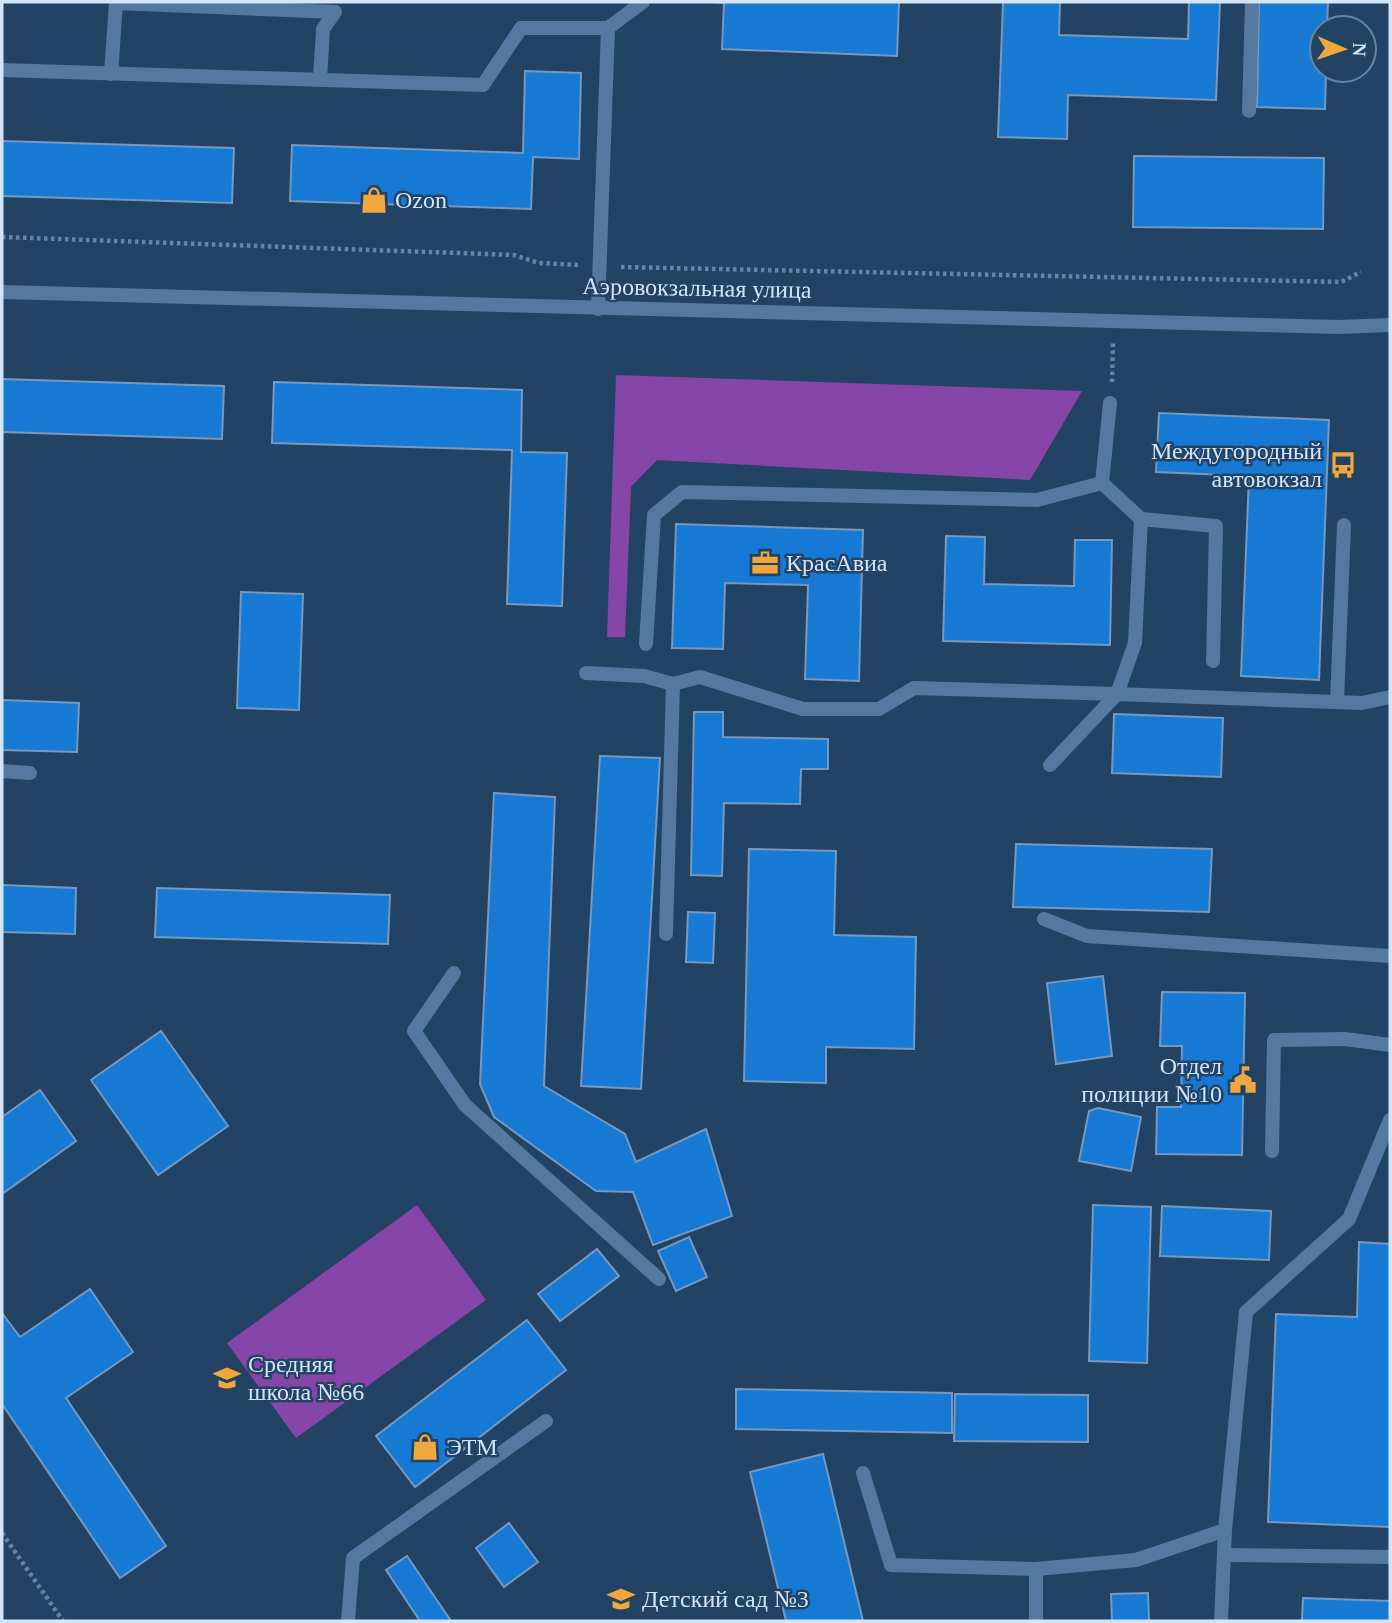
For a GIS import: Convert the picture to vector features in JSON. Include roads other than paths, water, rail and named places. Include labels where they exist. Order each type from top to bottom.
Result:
[{"type":"street","points":[[2,70],[483,85],[521,28],[608,28],[643,2]]},
{"type":"street","points":[[1249,111],[1252,2]]},
{"type":"street","points":[[111,74],[116,3],[335,7],[323,29],[320,79]]},
{"type":"street","points":[[598,309],[608,28]]},
{"type":"street","name":"Аэровокзальная улица","points":[[2,292],[598,309],[1390,325]]},
{"type":"street","points":[[1102,483],[1110,403]]},
{"type":"street","points":[[1102,483],[1141,519],[1216,526],[1213,661]]},
{"type":"street","points":[[646,644],[654,515],[682,492],[1037,500],[1102,483]]},
{"type":"street","points":[[1050,765],[1117,694],[1135,643],[1141,519]]},
{"type":"street","points":[[1337,702],[1344,525]]},
{"type":"street","points":[[586,673],[644,676],[673,684],[700,677],[803,709],[878,709],[914,688],[1362,703],[1390,697]]},
{"type":"street","points":[[666,934],[673,684]]},
{"type":"street","points":[[2,771],[30,773]]},
{"type":"street","points":[[1044,919],[1087,936],[1390,956]]},
{"type":"street","points":[[454,972],[414,1031],[465,1105],[659,1279]]},
{"type":"street","points":[[1272,1151],[1275,1040],[1345,1039],[1390,1045]]},
{"type":"street","points":[[1221,1621],[1225,1530],[1246,1312],[1349,1219],[1390,1120]]},
{"type":"street","points":[[348,1621],[353,1558],[547,1421]]},
{"type":"street","points":[[863,1473],[891,1565],[1036,1569],[1136,1560],[1225,1530]]},
{"type":"street","points":[[1225,1555],[1390,1557]]},
{"type":"street","points":[[1036,1569],[1036,1621]]},
{"type":"place","name":"Ozon","points":[[374,200]]},
{"type":"place","name":"Междугородный автовокзал","points":[[1343,465]]},
{"type":"place","name":"КрасАвиа","points":[[765,563]]},
{"type":"place","name":"Отдел полиции №10","points":[[1243,1080]]},
{"type":"place","name":"Средняя школа №66","points":[[227,1378]]},
{"type":"place","name":"ЭТМ","points":[[425,1447]]},
{"type":"place","name":"Детский сад №3","points":[[621,1599]]}]
